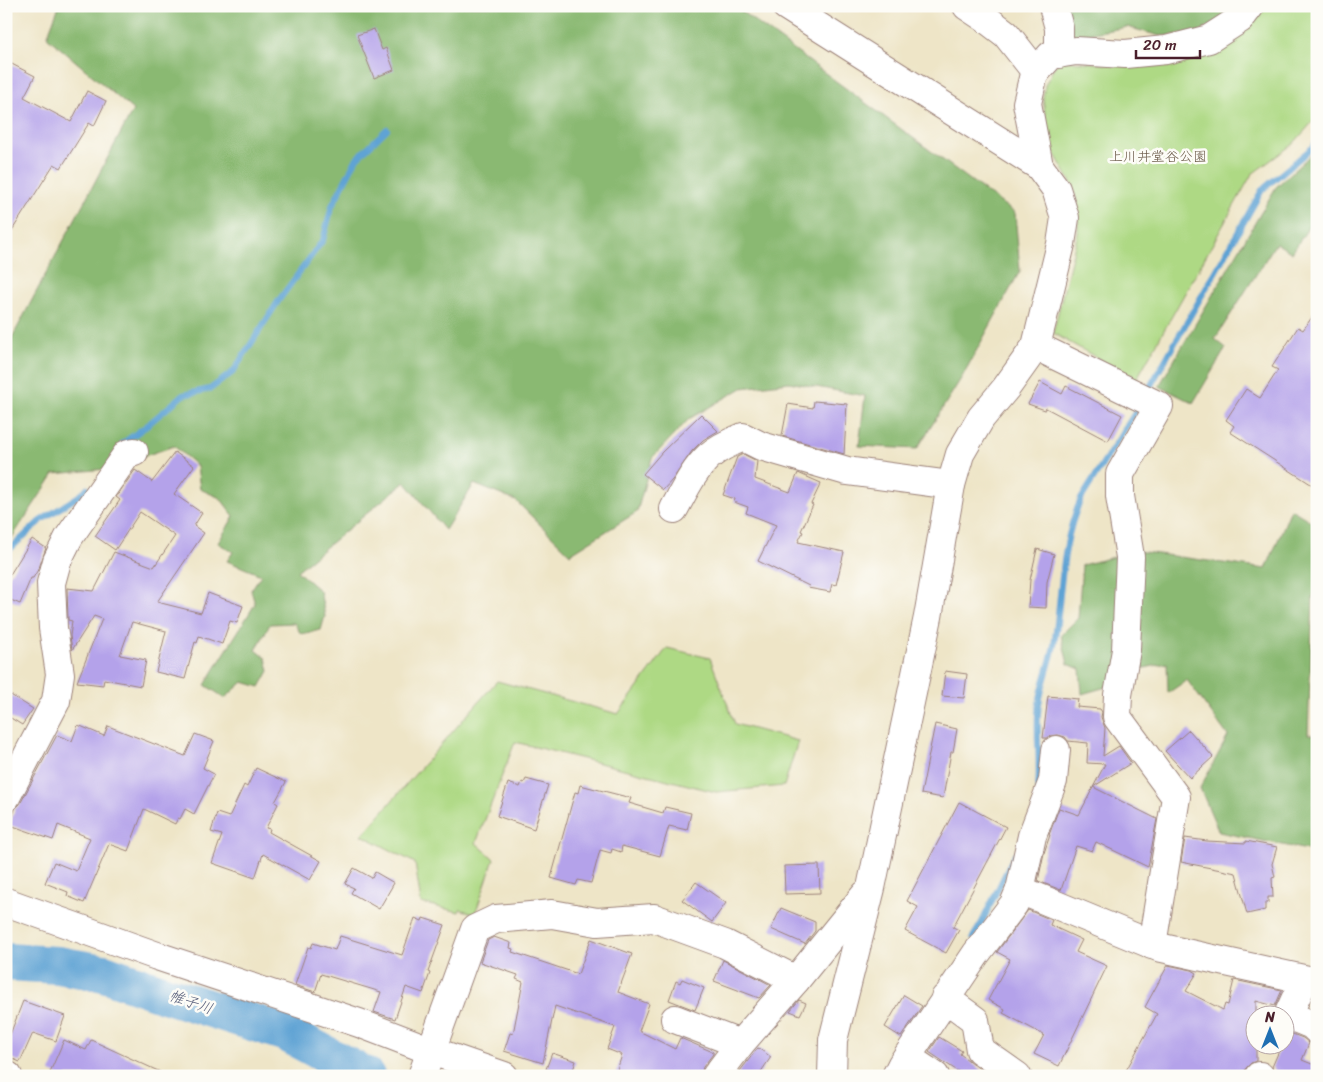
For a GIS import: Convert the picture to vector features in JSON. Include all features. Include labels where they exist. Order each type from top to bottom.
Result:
[{"type":"street","points":[[786,6],[1038,166],[1056,190],[1065,218],[1061,244],[1036,346],[1006,388],[981,418],[960,454],[951,485],[928,617],[871,888],[833,1040],[832,1076]]},
{"type":"street","points":[[967,6],[1006,34],[1036,72]]},
{"type":"street","points":[[1053,6],[1060,28],[1059,54]]},
{"type":"street","points":[[1038,166],[1027,103],[1034,74],[1051,56],[1076,51],[1125,54],[1166,50],[1209,39],[1240,19],[1250,6]]},
{"type":"street","points":[[1036,346],[1159,406],[1120,474],[1120,496],[1130,557],[1126,650],[1118,695],[1117,717],[1176,797],[1152,945]]},
{"type":"street","points":[[674,509],[694,474],[709,456],[743,437],[760,446],[847,471],[951,485]]},
{"type":"street","points":[[6,797],[56,701],[60,674],[53,628],[51,583],[57,561],[69,537],[127,454],[134,452]]},
{"type":"street","points":[[935,1076],[902,1066],[945,998],[1014,904],[1020,890],[1032,836],[1053,781],[1056,750]]},
{"type":"street","points":[[716,1076],[740,1044],[796,980],[871,888]]},
{"type":"street","points":[[1020,890],[1152,945],[1310,981],[1288,1015],[1312,1025],[1317,1030]]},
{"type":"street","points":[[6,902],[157,956],[359,1023],[432,1064],[504,1076]]},
{"type":"street","points":[[432,1064],[475,929],[496,919],[552,914],[597,922],[654,918],[725,944],[796,980]]},
{"type":"street","points":[[945,998],[975,1020],[980,1050],[1018,1076]]},
{"type":"street","points":[[675,1019],[740,1044]]},
{"type":"green space","points":[[59,6],[734,6],[1015,213],[1020,271],[962,377],[917,449],[859,446],[865,396],[789,382],[742,388],[689,419],[652,458],[637,512],[570,554],[516,501],[474,484],[445,530],[405,482],[297,571],[320,591],[325,616],[321,630],[301,634],[294,623],[270,624],[256,650],[266,658],[269,671],[260,687],[243,682],[225,698],[205,685],[255,604],[251,590],[261,575],[227,561],[233,552],[218,543],[234,516],[220,498],[200,489],[197,466],[174,446],[106,469],[54,474],[9,542],[6,542],[6,349],[133,110],[47,37]]},
{"type":"green space","points":[[1051,6],[1241,6],[1198,33],[1160,36],[1127,27],[1064,38]]},
{"type":"green space","name":"上川井堂谷公園","points":[[1258,6],[1317,6],[1317,117],[1293,144],[1252,174],[1136,380],[1053,333],[1078,233],[1078,206],[1073,186],[1053,151],[1047,129],[1043,98],[1045,85],[1055,66],[1061,60],[1137,67],[1162,65],[1202,55],[1234,41]]},
{"type":"green space","points":[[1317,149],[1317,214],[1292,253],[1276,243],[1215,339],[1226,348],[1193,403],[1159,386],[1276,187]]},
{"type":"green space","points":[[1291,509],[1317,525],[1317,594],[1313,595],[1308,734],[1317,735],[1317,852],[1219,832],[1200,788],[1228,736],[1187,680],[1168,693],[1167,663],[1136,670],[1113,685],[1082,694],[1080,669],[1068,664],[1061,635],[1078,618],[1082,565],[1137,551],[1266,569]]},
{"type":"green space","points":[[667,648],[710,658],[735,724],[798,741],[784,786],[716,792],[515,742],[476,843],[494,859],[475,914],[460,909],[459,912],[421,903],[415,863],[362,835],[497,681],[618,714]]},
{"type":"building","points":[[374,29],[382,50],[386,48],[394,70],[374,78],[357,35]]},
{"type":"building","points":[[6,61],[35,76],[24,97],[71,122],[87,91],[106,101],[94,126],[89,123],[61,168],[54,164],[6,240]]},
{"type":"building","points":[[1317,310],[1317,488],[1230,432],[1234,426],[1226,420],[1246,389],[1260,398],[1278,370],[1272,367],[1298,327],[1303,330]]},
{"type":"building","points":[[1040,382],[1062,394],[1066,386],[1122,415],[1108,441],[1046,408],[1045,410],[1028,404]]},
{"type":"building","points":[[814,401],[847,404],[844,454],[782,436],[788,404],[813,408]]},
{"type":"building","points":[[701,414],[718,431],[703,440],[692,451],[663,490],[643,474],[662,452]]},
{"type":"building","points":[[175,452],[194,466],[174,494],[202,513],[194,526],[204,533],[157,602],[201,613],[208,593],[243,606],[237,623],[230,621],[222,644],[199,636],[197,643],[195,642],[185,679],[156,672],[166,631],[132,622],[120,655],[146,660],[141,686],[104,679],[103,685],[77,682],[102,619],[94,616],[72,650],[70,636],[72,621],[68,620],[67,588],[94,591],[114,552],[154,567],[175,536],[140,512],[115,550],[95,536],[120,500],[116,497],[135,470],[152,482]]},
{"type":"building","points":[[743,454],[757,461],[755,479],[790,492],[798,473],[821,483],[811,504],[813,505],[798,542],[844,552],[836,585],[832,584],[830,592],[808,588],[809,586],[758,561],[776,525],[746,513],[748,507],[734,502],[735,499],[723,495],[737,457]]},
{"type":"building","points":[[32,539],[46,548],[39,568],[33,578],[31,578],[20,604],[6,598],[6,581]]},
{"type":"building","points":[[1037,549],[1054,554],[1047,582],[1046,608],[1028,607],[1030,580]]},
{"type":"building","points":[[945,671],[967,674],[964,698],[942,696]]},
{"type":"building","points":[[6,692],[33,709],[22,725],[6,715]]},
{"type":"building","points":[[1048,696],[1078,699],[1077,707],[1100,709],[1105,728],[1103,756],[1119,746],[1131,763],[1093,787],[1105,764],[1087,763],[1088,743],[1068,741],[1065,737],[1058,735],[1043,738]]},
{"type":"building","points":[[935,724],[957,729],[943,798],[921,794]]},
{"type":"building","points":[[78,725],[104,736],[108,726],[185,756],[195,734],[214,741],[203,768],[214,774],[194,814],[185,809],[175,824],[144,809],[128,851],[109,844],[84,903],[67,896],[68,892],[45,883],[54,862],[76,871],[90,838],[58,825],[53,840],[10,825],[15,809],[20,804],[57,735],[72,741]]},
{"type":"building","points":[[1189,730],[1213,757],[1190,778],[1165,751]]},
{"type":"building","points":[[256,768],[286,782],[275,802],[278,804],[266,828],[270,829],[269,832],[321,861],[310,880],[263,854],[255,878],[212,863],[222,835],[211,832],[217,813],[229,817],[244,785],[247,787]]},
{"type":"building","points":[[526,779],[548,785],[534,829],[497,816],[508,783],[520,787]]},
{"type":"building","points":[[580,785],[631,798],[629,803],[663,813],[665,807],[691,813],[687,830],[669,826],[660,856],[622,846],[621,852],[612,849],[611,853],[600,850],[591,883],[578,880],[576,885],[551,878],[575,792],[578,793]]},
{"type":"building","points":[[1093,787],[1157,819],[1148,867],[1096,842],[1092,851],[1076,846],[1061,890],[1038,881],[1049,835],[1059,808],[1079,815]]},
{"type":"building","points":[[959,802],[1006,827],[953,927],[959,930],[946,953],[905,931],[918,907],[907,901]]},
{"type":"building","points":[[1185,838],[1246,843],[1246,841],[1277,847],[1272,864],[1275,877],[1272,878],[1273,897],[1268,897],[1268,903],[1265,903],[1265,910],[1247,914],[1236,873],[1181,862]]},
{"type":"building","points":[[819,865],[820,893],[785,894],[784,866]]},
{"type":"building","points":[[354,868],[372,878],[375,872],[394,883],[379,909],[351,893],[354,888],[345,884]]},
{"type":"building","points":[[696,882],[726,903],[712,922],[682,900]]},
{"type":"building","points":[[781,908],[815,922],[815,931],[805,944],[771,929]]},
{"type":"building","points":[[1028,910],[1052,920],[1050,925],[1082,940],[1076,952],[1107,966],[1059,1066],[1034,1054],[1044,1035],[1003,1013],[1005,1009],[988,1000],[1010,959],[997,952]]},
{"type":"building","points":[[415,918],[422,921],[423,918],[445,925],[428,972],[430,973],[423,993],[406,987],[395,1019],[374,1012],[381,992],[321,974],[315,992],[295,985],[308,947],[311,948],[313,943],[335,950],[340,936],[402,955]]},
{"type":"building","points":[[494,937],[511,943],[510,948],[513,949],[512,952],[578,974],[591,939],[632,954],[618,992],[649,1004],[639,1031],[675,1049],[680,1038],[713,1052],[703,1067],[701,1076],[615,1076],[622,1055],[607,1049],[615,1027],[555,1006],[543,1063],[504,1051],[510,1033],[513,1034],[523,982],[516,979],[518,975],[480,962],[488,940]]},
{"type":"building","points":[[723,960],[771,985],[759,998],[714,981]]},
{"type":"building","points":[[1168,965],[1192,970],[1197,973],[1186,991],[1223,1010],[1225,1004],[1228,1005],[1234,980],[1282,990],[1276,1004],[1256,1001],[1256,1004],[1246,1004],[1246,1054],[1256,1054],[1256,1061],[1246,1068],[1243,1076],[1123,1076],[1157,1014],[1145,1007]]},
{"type":"building","points":[[682,979],[704,988],[695,1010],[669,1000],[676,981],[680,983]]},
{"type":"building","points":[[904,995],[922,1006],[901,1037],[885,1027]]},
{"type":"building","points":[[799,1000],[806,1003],[800,1015],[790,1011]]},
{"type":"building","points":[[23,1001],[65,1016],[56,1041],[33,1033],[20,1062],[6,1056],[6,1045]]},
{"type":"building","points":[[1296,1035],[1309,1043],[1302,1060],[1317,1066],[1317,1076],[1276,1076],[1272,1067],[1278,1054],[1296,1054]]},
{"type":"building","points":[[939,1037],[962,1051],[960,1054],[989,1076],[965,1076],[929,1052]]},
{"type":"building","points":[[64,1040],[86,1050],[91,1040],[169,1076],[60,1076],[50,1072]]},
{"type":"building","points":[[758,1048],[771,1057],[758,1076],[736,1076]]},
{"type":"building","points":[[552,1053],[576,1061],[571,1076],[565,1076],[546,1069]]},
{"type":"waterway","points":[[123,443],[183,395],[210,389],[233,372],[279,300],[323,240],[332,206],[357,158],[387,129]]},
{"type":"waterway","points":[[1147,392],[1262,190],[1313,147],[1317,141]]},
{"type":"waterway","points":[[1038,788],[1039,704],[1054,645],[1065,552],[1069,534],[1081,499],[1141,403]]},
{"type":"waterway","points":[[6,553],[40,521],[82,494],[87,488]]},
{"type":"waterway","points":[[973,937],[1015,854]]},
{"type":"waterway","name":"帷子川","points":[[6,962],[58,965],[104,973],[286,1033],[366,1076]]}]
